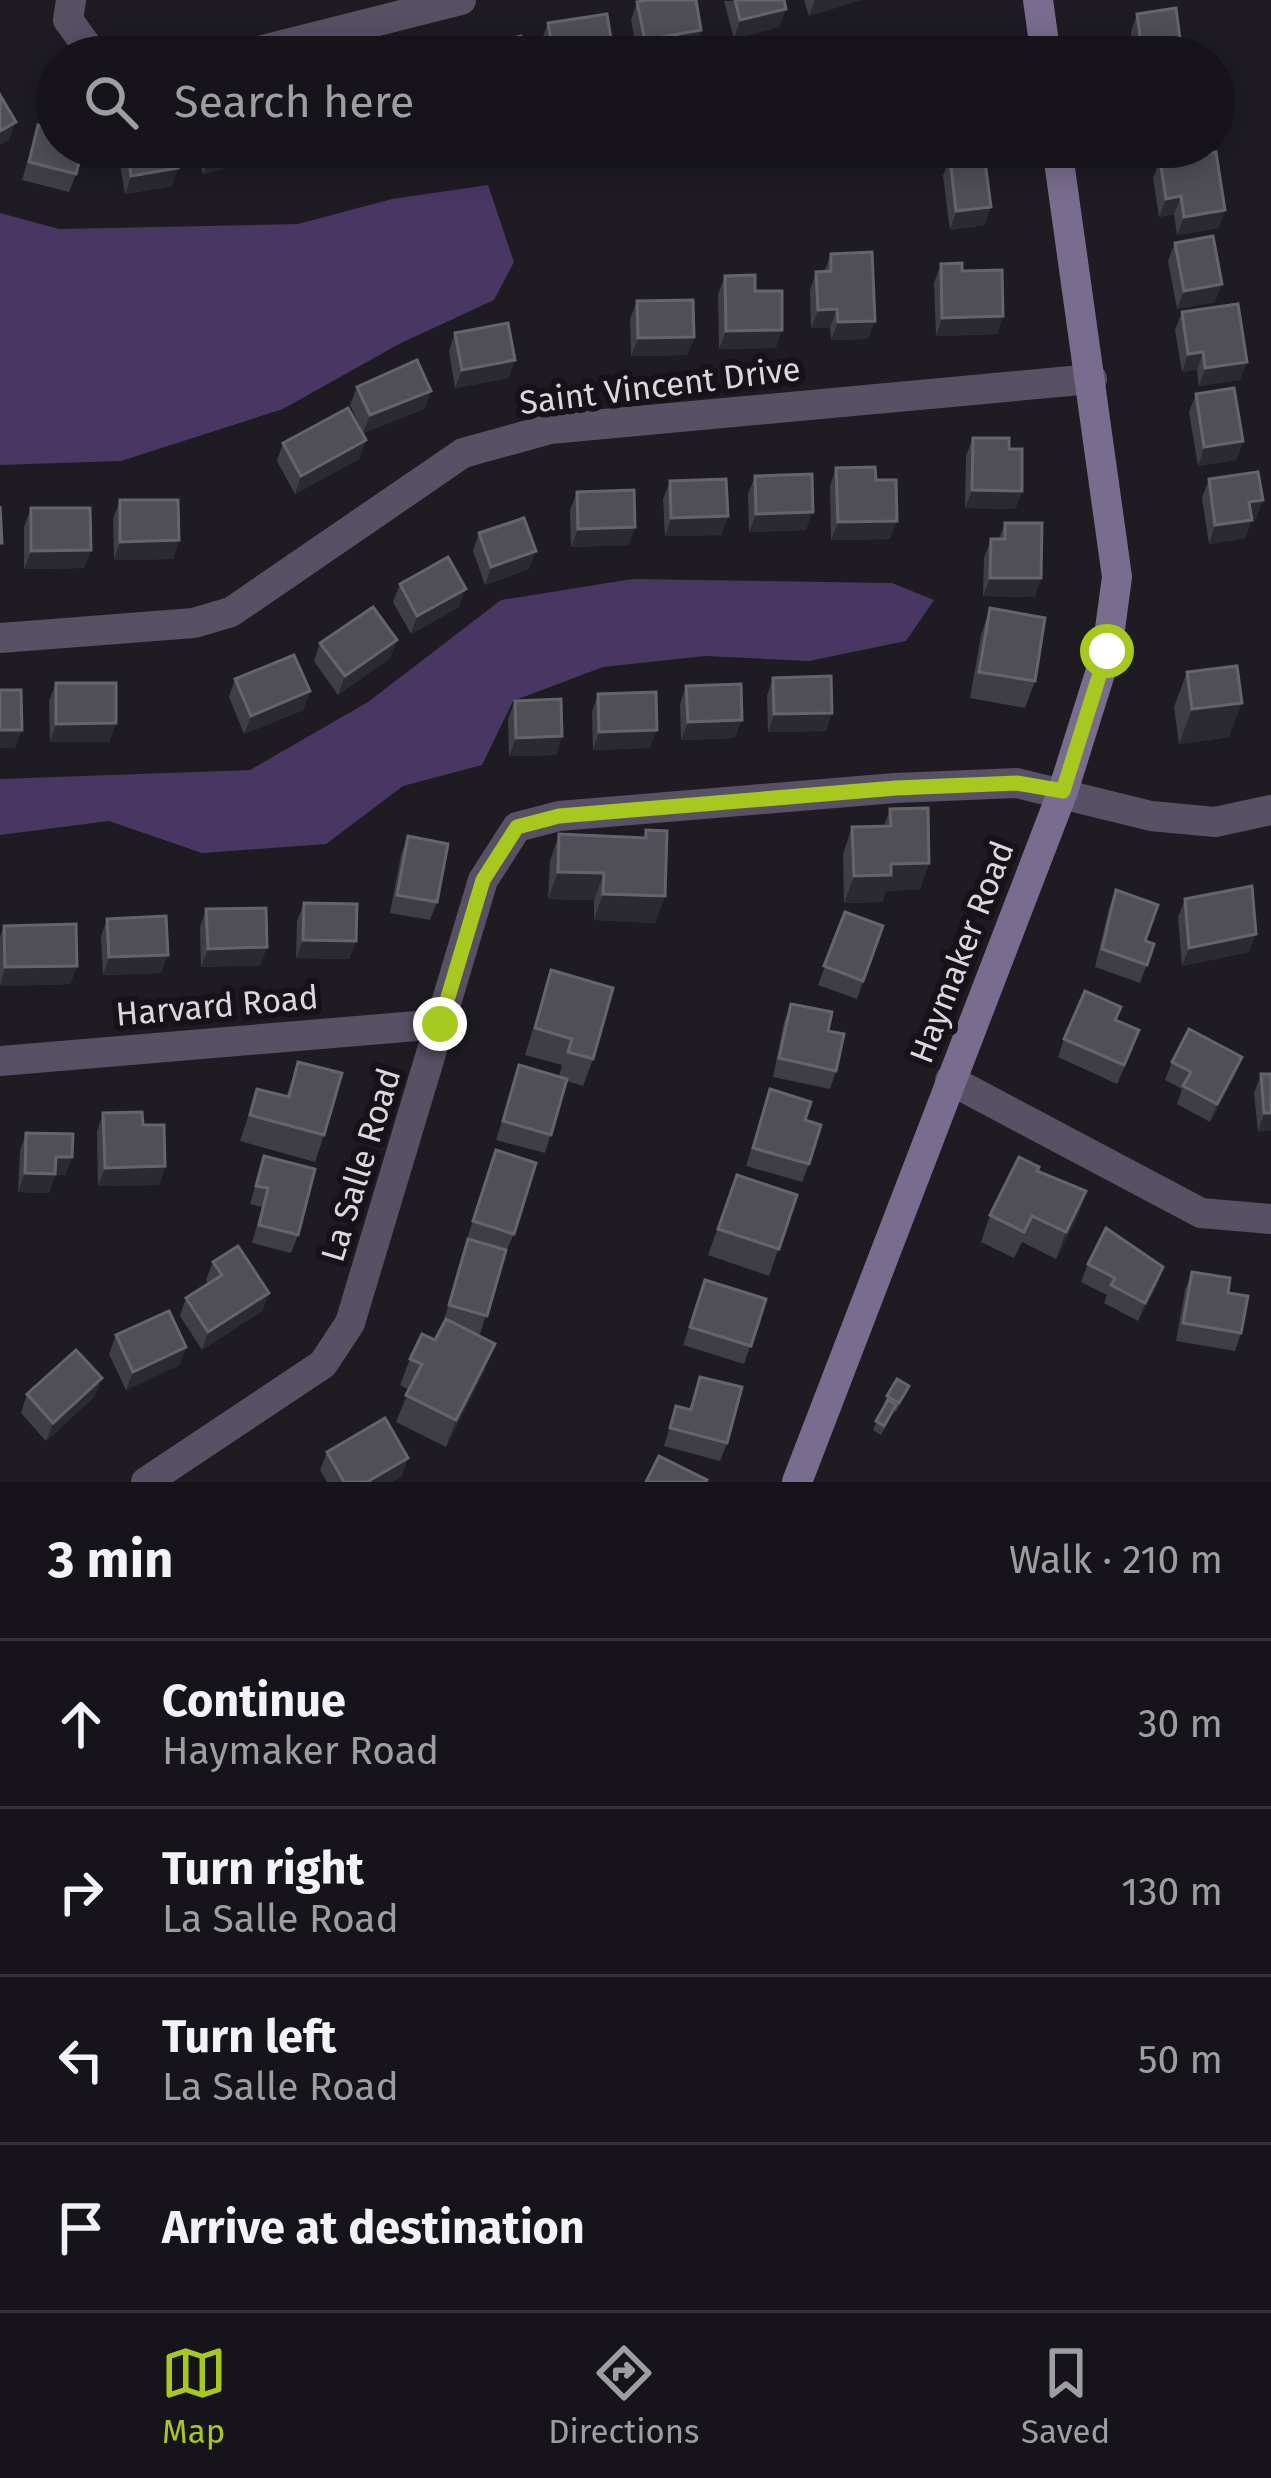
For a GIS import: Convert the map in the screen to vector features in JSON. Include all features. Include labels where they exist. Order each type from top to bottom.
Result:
[{"type":"main road","points":[[1038,0],[1043,36]]},
{"type":"main road","name":"Haymaker Road","points":[[797,1482],[1063,791],[1107,651],[1117,577],[1061,168]]},
{"type":"street","points":[[71,0],[68,20],[80,36]]},
{"type":"street","points":[[318,36],[461,0]]},
{"type":"street","name":"Saint Vincent Drive","points":[[0,638],[194,623],[231,613],[463,453],[550,428],[1092,379]]},
{"type":"street","name":"La Salle Road","points":[[146,1482],[323,1364],[350,1324],[483,880],[517,827],[559,816],[896,788],[1017,783],[1063,791]]},
{"type":"street","points":[[1063,791],[1151,816],[1215,822],[1271,810]]},
{"type":"street","name":"Harvard Road","points":[[0,1060],[440,1024]]},
{"type":"street","points":[[950,1080],[1201,1213],[1271,1220]]},
{"type":"shaded area","points":[[488,185],[514,262],[494,300],[399,344],[283,409],[121,461],[0,465],[0,213],[59,229],[298,224],[392,199]]},
{"type":"shaded area","points":[[632,579],[892,583],[934,600],[906,641],[809,661],[705,656],[603,667],[513,701],[482,765],[403,786],[326,844],[202,853],[109,821],[0,835],[0,779],[250,770],[368,702],[501,600]]},
{"type":"building","points":[[696,0],[701,30],[644,36],[637,2]]},
{"type":"building","points":[[735,0],[784,0],[786,9],[740,20]]},
{"type":"building","points":[[1176,8],[1180,36],[1140,36],[1137,14]]},
{"type":"building","points":[[607,14],[611,36],[550,36],[548,23]]},
{"type":"building","points":[[0,95],[16,122],[0,131]]},
{"type":"building","points":[[36,133],[36,164],[29,162]]},
{"type":"building","points":[[130,168],[178,168],[131,176]]},
{"type":"building","points":[[951,168],[986,168],[991,207],[956,211]]},
{"type":"building","points":[[1161,168],[1218,168],[1225,210],[1184,217],[1181,196],[1166,199]]},
{"type":"building","points":[[1213,236],[1222,284],[1184,291],[1175,243]]},
{"type":"building","points":[[872,252],[875,321],[838,322],[837,309],[818,310],[816,272],[831,271],[831,254]]},
{"type":"building","points":[[962,263],[962,271],[1002,270],[1003,316],[942,318],[941,264]]},
{"type":"building","points":[[755,275],[755,291],[782,291],[782,330],[726,331],[725,276]]},
{"type":"building","points":[[693,300],[694,337],[638,338],[637,301]]},
{"type":"building","points":[[1238,304],[1247,362],[1205,368],[1203,352],[1188,354],[1182,312]]},
{"type":"building","points":[[508,323],[515,360],[462,370],[455,333]]},
{"type":"building","points":[[417,360],[431,391],[370,415],[357,387]]},
{"type":"building","points":[[1234,388],[1243,441],[1204,447],[1196,394]]},
{"type":"building","points":[[348,408],[366,440],[301,476],[283,443]]},
{"type":"building","points":[[973,438],[1009,438],[1009,449],[1022,449],[1022,491],[972,490]]},
{"type":"building","points":[[875,467],[876,480],[896,480],[897,521],[838,522],[836,468]]},
{"type":"building","points":[[1258,472],[1263,500],[1249,502],[1252,520],[1215,525],[1209,479]]},
{"type":"building","points":[[812,474],[813,512],[756,514],[755,476]]},
{"type":"building","points":[[726,479],[728,516],[671,518],[670,481]]},
{"type":"building","points":[[634,490],[635,527],[578,529],[577,492]]},
{"type":"building","points":[[120,500],[178,500],[179,540],[120,542]]},
{"type":"building","points":[[31,508],[90,508],[91,550],[31,551]]},
{"type":"building","points":[[524,518],[536,551],[491,567],[479,533]]},
{"type":"building","points":[[1005,523],[1042,523],[1041,578],[990,578],[991,539],[1005,539]]},
{"type":"building","points":[[448,557],[466,589],[417,616],[400,584]]},
{"type":"building","points":[[373,607],[397,640],[345,676],[320,643]]},
{"type":"building","points":[[990,608],[1045,618],[1035,681],[979,672]]},
{"type":"building","points":[[294,655],[310,691],[251,716],[235,679]]},
{"type":"building","points":[[1237,666],[1242,703],[1192,709],[1187,672]]},
{"type":"building","points":[[831,676],[832,713],[774,714],[773,678]]},
{"type":"building","points":[[56,683],[116,683],[116,723],[56,724]]},
{"type":"building","points":[[741,684],[742,720],[688,722],[686,686]]},
{"type":"building","points":[[0,690],[21,690],[22,730],[0,730]]},
{"type":"building","points":[[656,692],[657,730],[599,732],[598,694]]},
{"type":"building","points":[[561,699],[562,736],[516,738],[515,701]]},
{"type":"building","points":[[928,808],[929,863],[891,864],[891,875],[854,876],[852,827],[891,826],[890,809]]},
{"type":"building","points":[[646,830],[667,831],[665,896],[603,894],[604,873],[558,872],[559,834],[646,838]]},
{"type":"building","points":[[408,836],[448,844],[437,902],[397,895]]},
{"type":"building","points":[[1252,886],[1256,934],[1189,948],[1185,899]]},
{"type":"building","points":[[1116,890],[1158,905],[1145,941],[1154,944],[1147,965],[1102,949]]},
{"type":"building","points":[[304,903],[357,904],[356,941],[303,940]]},
{"type":"building","points":[[266,908],[267,947],[208,949],[206,909]]},
{"type":"building","points":[[845,912],[883,926],[863,981],[824,966]]},
{"type":"building","points":[[166,916],[168,955],[109,957],[107,919]]},
{"type":"building","points":[[76,924],[77,966],[5,967],[4,926]]},
{"type":"building","points":[[551,970],[613,988],[593,1059],[568,1052],[572,1039],[535,1028]]},
{"type":"building","points":[[1085,991],[1121,1007],[1115,1020],[1139,1030],[1124,1065],[1064,1039]]},
{"type":"building","points":[[791,1004],[832,1012],[828,1031],[844,1034],[836,1071],[779,1058]]},
{"type":"building","points":[[1189,1029],[1242,1057],[1217,1104],[1183,1086],[1191,1072],[1172,1062]]},
{"type":"building","points":[[298,1062],[342,1073],[324,1135],[250,1115],[257,1089],[289,1097]]},
{"type":"building","points":[[519,1065],[567,1079],[551,1135],[503,1121]]},
{"type":"building","points":[[1261,1074],[1271,1074],[1271,1113],[1264,1113]]},
{"type":"building","points":[[770,1089],[811,1102],[805,1120],[821,1125],[809,1164],[753,1148]]},
{"type":"building","points":[[142,1112],[143,1125],[164,1125],[165,1166],[105,1168],[103,1113]]},
{"type":"building","points":[[26,1133],[73,1134],[72,1157],[56,1157],[55,1174],[25,1173]]},
{"type":"building","points":[[496,1150],[536,1163],[514,1234],[473,1221]]},
{"type":"building","points":[[264,1156],[315,1169],[298,1235],[259,1225],[268,1188],[256,1186]]},
{"type":"building","points":[[1019,1157],[1039,1167],[1037,1171],[1086,1191],[1066,1232],[1032,1216],[1024,1232],[990,1215]]},
{"type":"building","points":[[737,1175],[797,1195],[779,1249],[718,1229]]},
{"type":"building","points":[[1106,1228],[1163,1267],[1145,1303],[1111,1285],[1115,1278],[1088,1264]]},
{"type":"building","points":[[468,1239],[506,1250],[487,1316],[449,1305]]},
{"type":"building","points":[[238,1246],[269,1293],[208,1332],[186,1298],[222,1275],[213,1262]]},
{"type":"building","points":[[1192,1272],[1230,1278],[1228,1293],[1248,1296],[1241,1333],[1183,1323]]},
{"type":"building","points":[[705,1280],[766,1299],[751,1346],[690,1327]]},
{"type":"building","points":[[169,1311],[186,1347],[133,1372],[116,1335]]},
{"type":"building","points":[[446,1319],[495,1344],[456,1420],[406,1395],[422,1364],[410,1359],[422,1334],[435,1340]]},
{"type":"building","points":[[76,1350],[102,1378],[53,1423],[27,1394]]},
{"type":"building","points":[[700,1377],[742,1387],[727,1443],[670,1428],[676,1406],[691,1410]]},
{"type":"building","points":[[897,1379],[909,1386],[899,1403],[887,1396]]},
{"type":"building","points":[[888,1400],[896,1405],[884,1426],[876,1421]]},
{"type":"building","points":[[385,1418],[408,1458],[367,1482],[344,1482],[327,1452]]},
{"type":"building","points":[[659,1456],[707,1480],[706,1482],[646,1482]]},
{"type":"route","points":[[440,1024],[483,880],[517,827],[559,816],[896,788],[1017,783],[1063,791],[1107,651]]}]
